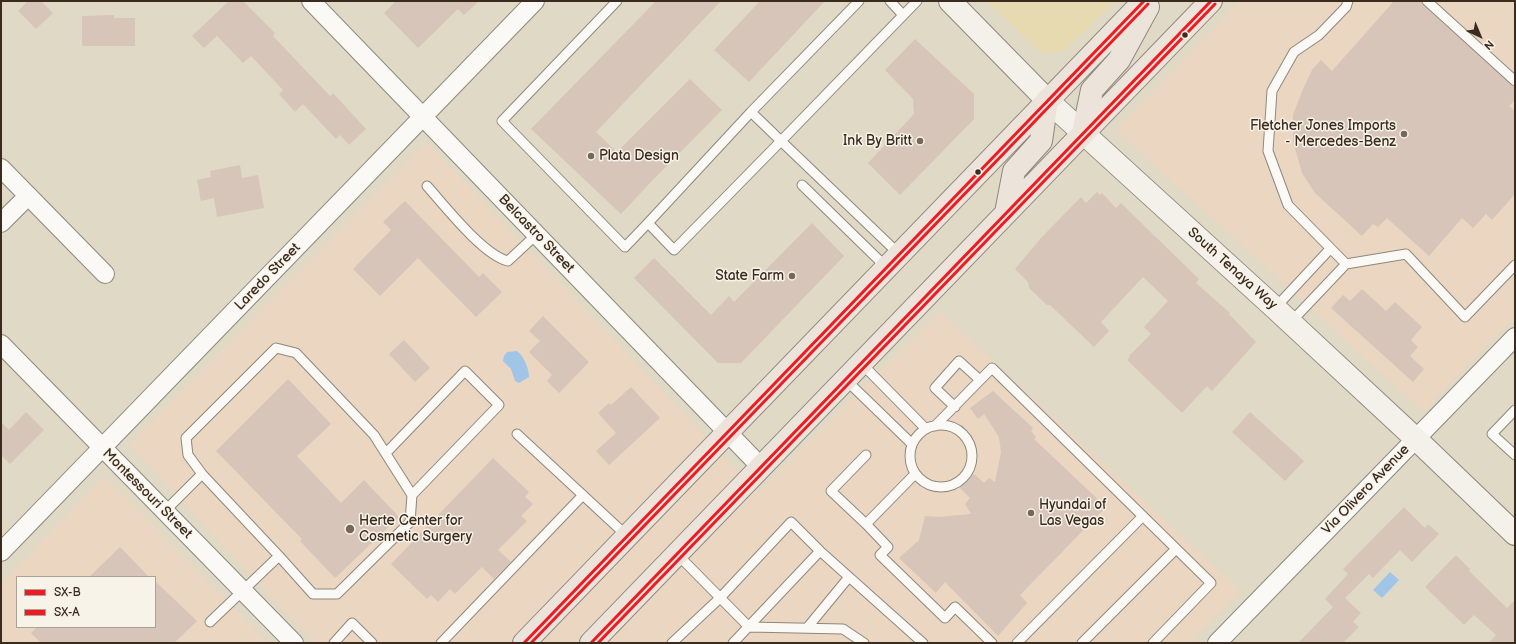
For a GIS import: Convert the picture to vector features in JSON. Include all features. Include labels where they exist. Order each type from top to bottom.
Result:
[{"type":"main road","points":[[524,643],[1144,1]]},
{"type":"main road","points":[[1083,133],[1092,90],[1120,60],[1151,1]]},
{"type":"main road","points":[[591,643],[1210,1]]},
{"type":"main road","points":[[1006,213],[1014,171],[1041,141],[1047,100]]},
{"type":"street","name":"Belcastro Street","points":[[311,1],[761,466]]},
{"type":"street","name":"Laredo Street","points":[[1,552],[535,1]]},
{"type":"street","name":"South Tenaya Way","points":[[950,1],[1047,100],[1275,308],[1416,439],[1515,534]]},
{"type":"street","points":[[1,168],[105,274]]},
{"type":"street","points":[[1,223],[28,196]]},
{"type":"street","name":"Via Olivero Avenue","points":[[1217,643],[1515,337]]},
{"type":"street","name":"Montessouri Street","points":[[1,344],[102,449],[242,590],[285,640]]},
{"type":"lane","points":[[617,1],[502,121],[625,247],[751,112],[859,1]]},
{"type":"lane","points":[[890,1],[903,15]]},
{"type":"lane","points":[[648,223],[674,250],[917,1]]},
{"type":"lane","points":[[1346,264],[1288,205],[1268,151],[1272,91],[1294,52],[1318,34],[1346,7],[1348,1]]},
{"type":"lane","points":[[1427,1],[1515,81]]},
{"type":"lane","points":[[751,112],[815,173],[893,260]]},
{"type":"lane","points":[[802,185],[893,260]]},
{"type":"lane","points":[[426,186],[483,246],[500,259],[508,261],[536,235]]},
{"type":"lane","points":[[1275,308],[1330,249]]},
{"type":"lane","points":[[1290,323],[1346,264],[1406,254],[1465,316],[1515,264]]},
{"type":"lane","points":[[276,348],[296,353],[374,435],[412,495],[410,522],[337,594],[313,594],[202,474],[188,455],[186,438],[276,348]]},
{"type":"lane","points":[[955,407],[934,388],[959,361],[980,380]]},
{"type":"lane","points":[[860,363],[926,429]]},
{"type":"lane","points":[[935,426],[992,368],[1211,583],[1153,643]]},
{"type":"lane","points":[[386,453],[465,372],[499,405],[412,495]]},
{"type":"lane","points":[[845,379],[912,444]]},
{"type":"lane","points":[[1515,410],[1492,434],[1515,455]]},
{"type":"lane","points":[[935,426],[946,426],[955,429],[963,435],[969,444],[971,459],[967,473],[960,480],[951,486],[941,488],[931,486],[922,481],[915,474],[911,464],[910,454],[912,444],[918,436],[926,429],[935,426]]},
{"type":"lane","points":[[517,434],[627,536]]},
{"type":"lane","points":[[866,455],[831,491],[888,547],[880,555],[945,618],[956,607],[992,643]]},
{"type":"lane","points":[[164,512],[202,474]]},
{"type":"lane","points":[[866,524],[915,474]]},
{"type":"lane","points":[[441,643],[583,495]]},
{"type":"lane","points":[[1017,643],[1143,516]]},
{"type":"lane","points":[[672,643],[720,598],[792,522],[820,551],[923,643]]},
{"type":"lane","points":[[1082,643],[1176,549]]},
{"type":"lane","points":[[733,643],[820,551]]},
{"type":"lane","points":[[677,554],[749,627],[844,629],[864,643]]},
{"type":"lane","points":[[210,622],[279,556]]},
{"type":"lane","points":[[807,628],[850,577]]},
{"type":"lane","points":[[334,643],[352,624],[372,643]]},
{"type":"shaded area","points":[[1240,1],[1515,1],[1515,317],[1423,411],[1116,130]]},
{"type":"shaded area","points":[[426,142],[758,492],[940,312],[1241,591],[1190,643],[315,643],[129,445]]},
{"type":"shaded area","points":[[105,476],[268,643],[1,643],[1,583]]},
{"type":"sand","points":[[986,1],[1115,1],[1064,51],[1042,53]]},
{"type":"water","points":[[517,351],[526,363],[529,377],[519,383],[515,381],[511,369],[503,361],[507,352]]},
{"type":"water","points":[[1390,572],[1399,580],[1382,598],[1373,590]]},
{"type":"building","points":[[28,1],[41,1],[53,13],[36,29],[18,11]]},
{"type":"building","points":[[229,1],[243,1],[275,33],[273,36],[330,96],[333,93],[366,129],[349,145],[340,135],[336,139],[303,104],[295,112],[279,94],[283,90],[251,56],[243,63],[217,36],[204,48],[192,36]]},
{"type":"building","points":[[396,1],[479,1],[464,15],[458,9],[418,48],[384,13]]},
{"type":"building","points":[[656,1],[721,1],[596,132],[617,152],[690,79],[722,110],[621,214],[531,129]]},
{"type":"building","points":[[760,1],[825,1],[749,82],[714,50]]},
{"type":"building","name":"Fletcher Jones Imports - Mercedes-Benz","points":[[1394,1],[1421,1],[1423,5],[1515,88],[1515,100],[1509,106],[1515,111],[1515,194],[1492,220],[1486,214],[1473,228],[1462,218],[1429,256],[1387,218],[1378,227],[1373,224],[1362,236],[1315,193],[1302,173],[1293,141],[1293,115],[1312,70],[1321,60],[1332,71]]},
{"type":"building","points":[[114,15],[114,18],[135,18],[135,46],[82,46],[82,16]]},
{"type":"building","name":"Ink By Britt","points":[[915,39],[974,94],[974,119],[900,195],[868,163],[914,114],[913,99],[885,70]]},
{"type":"building","points":[[240,165],[242,178],[258,175],[264,208],[217,217],[214,198],[201,201],[197,180],[211,177],[210,171]]},
{"type":"building","points":[[1097,192],[1100,195],[1102,193],[1116,208],[1121,203],[1199,279],[1196,283],[1230,313],[1229,314],[1256,342],[1212,391],[1207,386],[1182,413],[1127,360],[1130,357],[1129,356],[1151,334],[1144,327],[1168,301],[1143,277],[1101,322],[1109,331],[1094,347],[1050,305],[1047,305],[1029,288],[1028,282],[1015,269],[1040,239],[1081,197],[1086,203]]},
{"type":"building","points":[[405,201],[479,277],[483,273],[502,292],[476,317],[418,258],[380,296],[353,269],[391,230],[383,222]]},
{"type":"building","name":"State Farm","points":[[812,223],[844,256],[741,363],[718,363],[634,278],[654,258],[711,315],[729,296],[734,302]]},
{"type":"building","points":[[1362,289],[1386,311],[1395,302],[1422,327],[1411,340],[1418,347],[1410,356],[1424,369],[1413,382],[1331,308],[1343,295],[1350,301]]},
{"type":"building","points":[[543,316],[589,362],[559,393],[547,381],[552,375],[529,352],[540,341],[529,331]]},
{"type":"building","points":[[404,340],[430,368],[415,382],[389,354]]},
{"type":"building","points":[[288,379],[331,424],[297,456],[341,503],[364,480],[399,517],[335,578],[300,541],[302,539],[216,451]]},
{"type":"building","points":[[631,387],[660,418],[609,465],[596,451],[616,433],[598,413],[609,403],[611,405]]},
{"type":"building","name":"Hyundai of Las Vegas","points":[[993,391],[1033,428],[1031,431],[1036,437],[1034,439],[1106,507],[1020,595],[1027,603],[998,636],[945,582],[936,593],[899,558],[919,540],[925,516],[939,517],[971,514],[965,504],[970,498],[959,487],[974,474],[984,483],[989,478],[995,482],[1001,452],[999,437],[984,414],[978,419],[970,408]]},
{"type":"building","points":[[26,412],[44,430],[10,464],[1,455],[1,422],[9,430]]},
{"type":"building","points":[[1250,412],[1304,461],[1285,481],[1232,432]]},
{"type":"building","points":[[493,458],[529,492],[525,497],[533,504],[521,516],[527,521],[498,550],[511,562],[494,579],[482,567],[455,594],[450,589],[438,602],[431,595],[427,599],[391,564]]},
{"type":"building","points":[[1404,507],[1425,528],[1428,524],[1439,534],[1412,562],[1400,550],[1373,578],[1369,574],[1345,598],[1361,613],[1353,622],[1359,627],[1343,643],[1298,643],[1333,607],[1325,599],[1348,574],[1343,569]]},
{"type":"building","points":[[120,547],[148,576],[90,576]]},
{"type":"building","points":[[1456,555],[1470,569],[1469,571],[1507,608],[1515,600],[1515,643],[1489,643],[1496,635],[1474,615],[1464,625],[1425,587]]},
{"type":"building","points":[[156,582],[197,621],[174,643],[41,643],[31,633],[36,628],[156,628]]},
{"type":"transit line","name":"SX-B","points":[[524,643],[1144,1]]},
{"type":"transit line","name":"SX-B","points":[[591,643],[1211,1]]},
{"type":"transit line","name":"SX-A","points":[[531,643],[1148,4]]},
{"type":"transit line","name":"SX-A","points":[[598,643],[1215,4]]},
{"type":"place","name":"Fletcher Jones Imports - Mercedes-Benz","points":[[1404,134]]},
{"type":"place","name":"Ink By Britt","points":[[920,141]]},
{"type":"place","name":"Plata Design","points":[[591,156]]},
{"type":"place","name":"State Farm","points":[[792,276]]},
{"type":"place","name":"Hyundai of Las Vegas","points":[[1031,513]]},
{"type":"place","name":"Herte Center for Cosmetic Surgery","points":[[350,529]]}]
